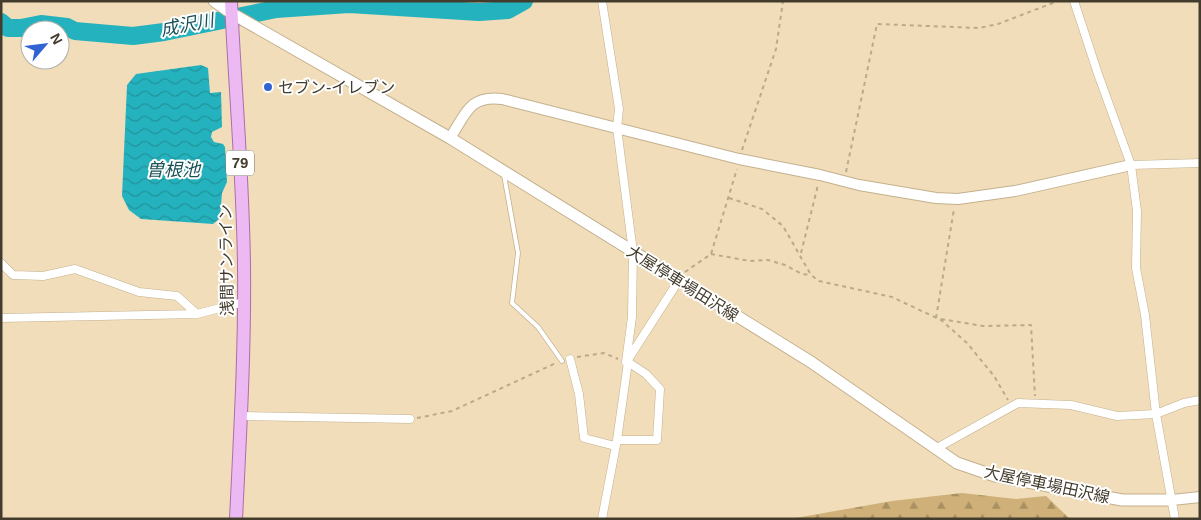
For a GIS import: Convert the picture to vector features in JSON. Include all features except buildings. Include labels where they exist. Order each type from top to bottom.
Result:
[{"type":"main road","name":"大屋停車場田沢線","points":[[214,1],[231,13],[450,138],[680,280],[811,362],[957,463],[995,476],[1122,500],[1172,500]]},
{"type":"main road","name":"浅間サンライン","points":[[231,13],[243,219],[244,302],[236,519]]},
{"type":"street","points":[[602,1],[619,108],[617,128],[633,252],[632,317],[627,362],[616,443],[602,519]]},
{"type":"street","points":[[1074,1],[1131,165],[1137,211],[1136,268],[1145,315],[1156,414],[1175,519]]},
{"type":"street","points":[[450,138],[477,100],[489,97],[739,159],[936,198],[956,199],[1015,192],[1131,165],[1200,163]]},
{"type":"street","points":[[1,263],[13,275],[43,276],[75,269],[139,292],[177,296],[196,314]]},
{"type":"street","points":[[627,362],[680,280]]},
{"type":"street","points":[[1,318],[196,314],[244,302]]},
{"type":"street","points":[[566,360],[579,394],[584,438],[616,443],[657,440],[660,389],[646,374],[627,362]]},
{"type":"street","points":[[937,448],[1018,403],[1071,406],[1116,416],[1156,414],[1184,403],[1200,400]]},
{"type":"street","points":[[240,416],[410,419]]},
{"type":"street","points":[[1172,500],[1200,497]]},
{"type":"lane","points":[[504,172],[518,252],[512,303],[538,327],[566,360]]},
{"type":"path","points":[[680,280],[686,271],[711,254],[739,159],[776,49],[783,1]]},
{"type":"path","points":[[844,181],[877,24],[979,28],[998,24],[1058,1]]},
{"type":"path","points":[[800,254],[820,175]]},
{"type":"path","points":[[729,198],[762,208],[783,226],[811,275],[819,281],[892,298],[941,320],[967,343],[994,376],[1012,407]]},
{"type":"path","points":[[936,318],[956,199]]},
{"type":"path","points":[[711,254],[750,262],[768,260],[785,265],[802,274],[811,275]]},
{"type":"path","points":[[936,318],[983,326],[1032,325],[1036,403]]},
{"type":"path","points":[[410,419],[452,411],[548,366],[566,360],[604,353],[627,362]]},
{"type":"green space","points":[[962,493],[1016,499],[1046,496],[1070,519],[790,519],[892,501]]},
{"type":"water","name":"曽根池","points":[[201,65],[208,68],[210,93],[221,92],[222,127],[212,132],[211,137],[214,142],[223,144],[225,147],[227,182],[222,193],[220,218],[213,224],[141,219],[129,210],[122,196],[127,85],[136,74]]},
{"type":"waterway","name":"成沢川","points":[[1,22],[8,28],[21,28],[41,24],[67,27],[75,31],[133,36],[164,32],[276,9],[349,4],[479,12],[508,10],[524,1]]},
{"type":"place","name":"セブン-イレブン","points":[[268,87]]}]
